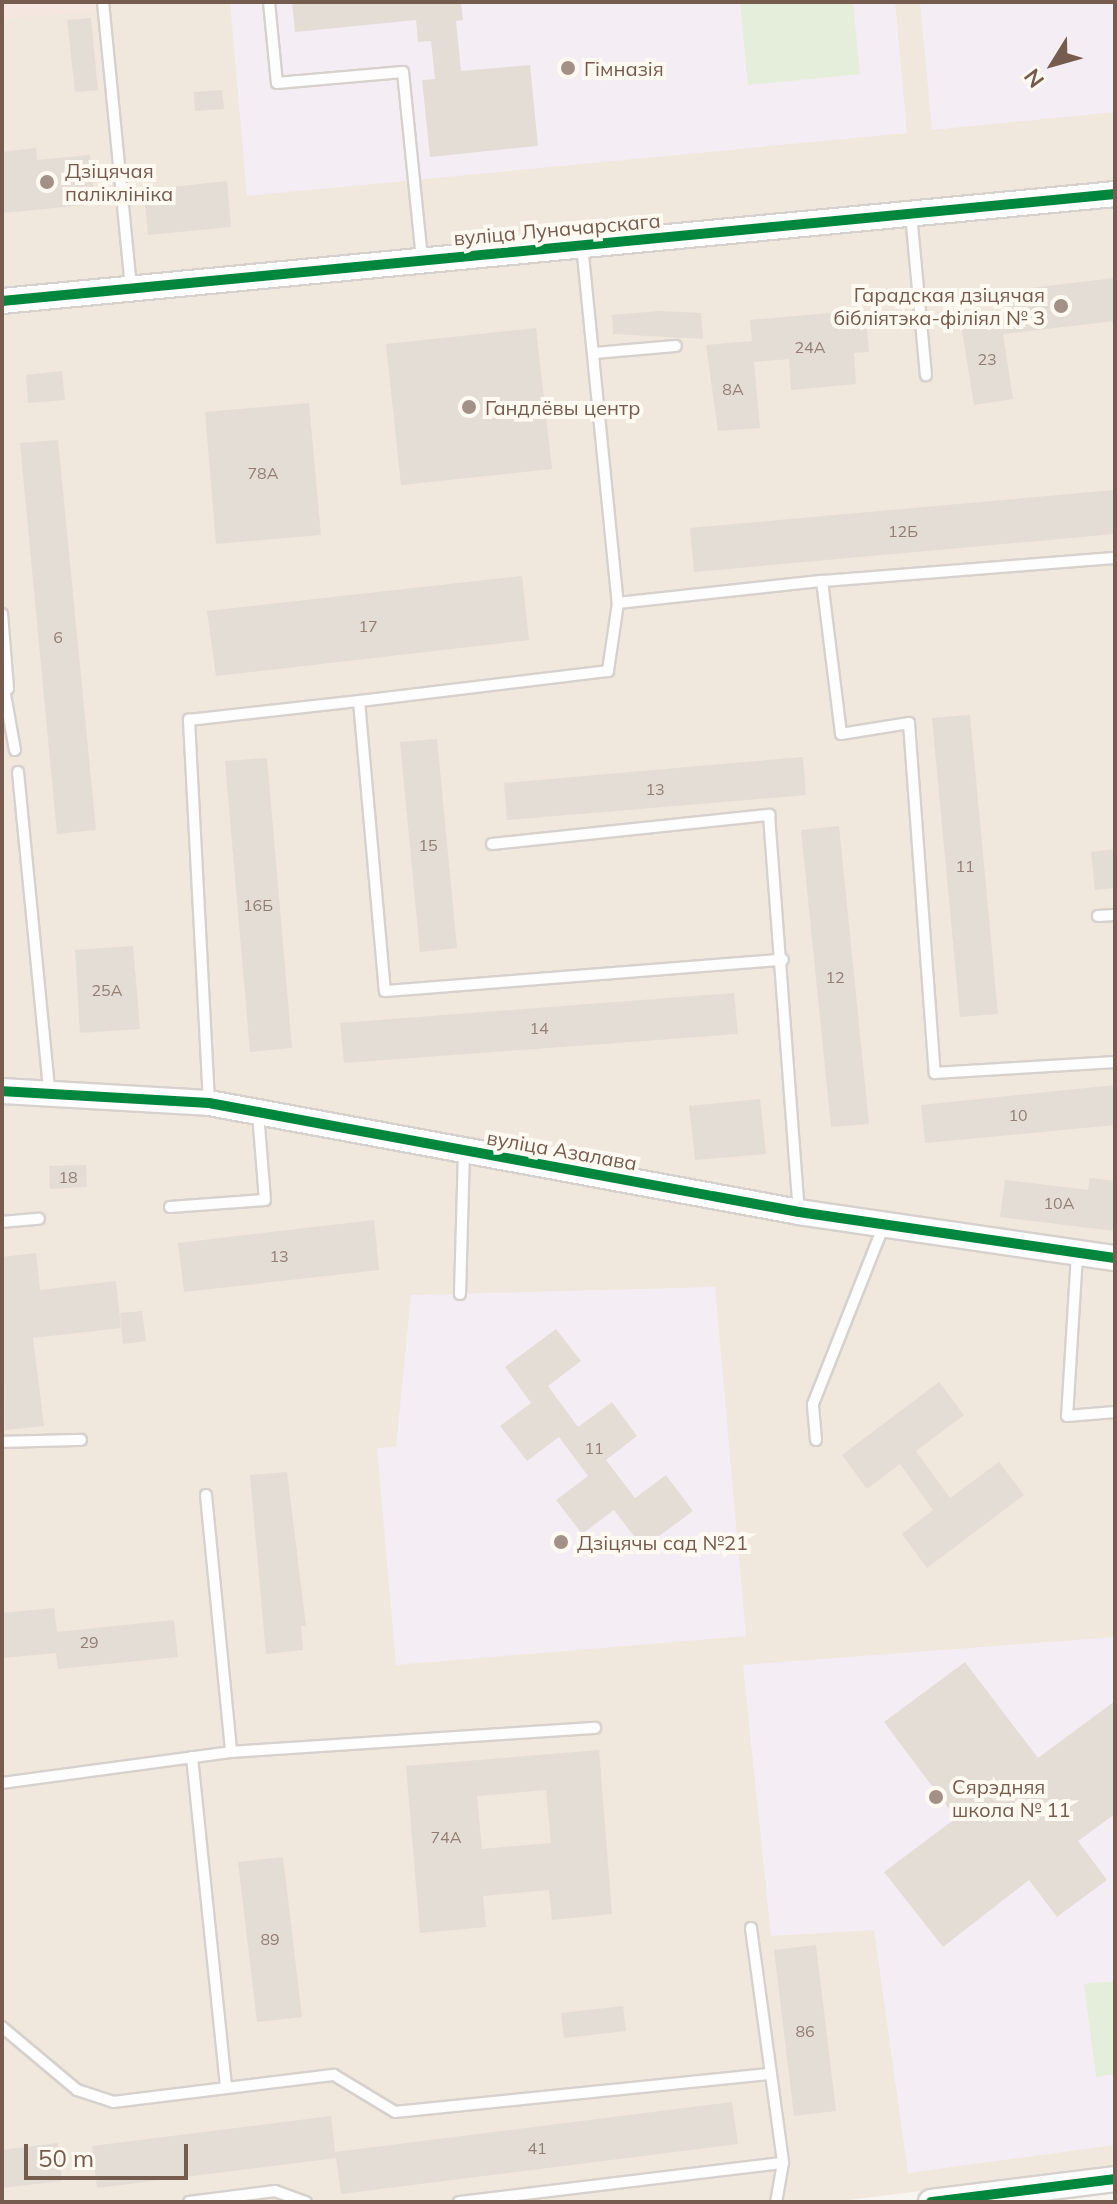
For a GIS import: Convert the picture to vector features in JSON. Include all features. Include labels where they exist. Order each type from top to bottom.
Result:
[{"type":"street","name":"вуліца Луначарскага","points":[[2,301],[1115,194]]},
{"type":"street","name":"вуліца Азалава","points":[[2,1091],[49,1090],[209,1103],[799,1212],[1115,1258]]},
{"type":"street","points":[[931,2202],[1115,2179]]},
{"type":"lane","points":[[103,2],[131,288]]},
{"type":"lane","points":[[269,2],[277,83],[403,72],[422,260]]},
{"type":"lane","points":[[911,214],[926,375]]},
{"type":"lane","points":[[209,1103],[189,720],[608,671],[618,603],[582,245]]},
{"type":"lane","points":[[594,353],[676,346]]},
{"type":"lane","points":[[618,603],[822,581],[1115,558]]},
{"type":"lane","points":[[822,581],[841,734],[909,723],[935,1073],[1115,1062]]},
{"type":"lane","points":[[2,614],[5,689],[15,750]]},
{"type":"lane","points":[[359,701],[385,991],[783,960]]},
{"type":"lane","points":[[18,772],[49,1090]]},
{"type":"lane","points":[[492,844],[769,815],[783,960],[799,1212]]},
{"type":"lane","points":[[1098,916],[1115,915]]},
{"type":"lane","points":[[170,1207],[265,1200],[258,1112]]},
{"type":"lane","points":[[460,1294],[464,1150]]},
{"type":"lane","points":[[2,1222],[39,1219]]},
{"type":"lane","points":[[816,1440],[813,1404],[884,1225]]},
{"type":"lane","points":[[1077,1254],[1067,1416],[1115,1412]]},
{"type":"lane","points":[[2,1442],[81,1440]]},
{"type":"lane","points":[[206,1495],[231,1752]]},
{"type":"lane","points":[[2,1783],[231,1752],[595,1728]]},
{"type":"lane","points":[[192,1757],[226,2087]]},
{"type":"lane","points":[[751,1928],[783,2163],[776,2202]]},
{"type":"lane","points":[[2,2027],[77,2090],[113,2102],[334,2075],[395,2112],[771,2074]]},
{"type":"lane","points":[[459,2202],[783,2163]]},
{"type":"lane","points":[[189,2202],[275,2191],[306,2202]]},
{"type":"shaded area","points":[[2,2],[1115,2],[1115,2167],[832,2202],[2,2202]]},
{"type":"shaded area","points":[[2,2],[95,2],[95,12],[2,19]]},
{"type":"shaded area","name":"Гімназія","points":[[230,2],[895,2],[907,133],[247,196]]},
{"type":"shaded area","points":[[920,2],[1115,2],[1115,112],[932,130]]},
{"type":"shaded area","name":"Дзіцячы сад №21","points":[[715,1287],[746,1636],[396,1665],[377,1448],[396,1447],[411,1295]]},
{"type":"shaded area","name":"Сярэдняя школа № 11","points":[[1115,1637],[1115,2145],[908,2173],[874,1930],[771,1936],[743,1665]]},
{"type":"green space","points":[[740,2],[853,2],[860,74],[748,85]]},
{"type":"green space","points":[[1115,1981],[1115,2074],[1096,2077],[1084,1984]]},
{"type":"building","name":"Гімназія","points":[[292,2],[461,2],[463,20],[456,21],[461,71],[530,65],[538,146],[430,157],[422,80],[435,79],[431,41],[418,42],[416,20],[295,32]]},
{"type":"building","points":[[91,18],[98,90],[75,92],[67,20]]},
{"type":"building","points":[[222,90],[224,109],[195,111],[194,92]]},
{"type":"building","name":"Дзіцячая паліклініка","points":[[36,148],[37,160],[90,155],[95,204],[2,213],[2,152]]},
{"type":"building","points":[[227,181],[231,227],[148,235],[144,190]]},
{"type":"building","points":[[1115,278],[1115,321],[1003,334],[1013,399],[974,405],[960,318],[1007,311],[1005,291]]},
{"type":"building","points":[[865,310],[869,352],[854,353],[856,384],[791,390],[789,359],[754,362],[760,428],[718,431],[706,345],[752,341],[750,320]]},
{"type":"building","points":[[659,311],[701,313],[703,339],[613,334],[612,315]]},
{"type":"building","name":"Гандлёвы центр","points":[[536,328],[552,469],[401,485],[386,344]]},
{"type":"building","points":[[62,371],[65,400],[28,403],[26,375]]},
{"type":"building","points":[[309,403],[321,535],[216,544],[205,412]]},
{"type":"building","points":[[58,440],[96,830],[57,834],[20,443]]},
{"type":"building","points":[[1115,490],[1115,534],[694,572],[690,528]]},
{"type":"building","points":[[522,576],[529,640],[216,676],[207,611]]},
{"type":"building","points":[[970,715],[998,1014],[960,1017],[932,718]]},
{"type":"building","points":[[437,739],[457,948],[420,952],[400,742]]},
{"type":"building","points":[[803,757],[806,795],[507,820],[504,783]]},
{"type":"building","points":[[267,758],[292,1048],[250,1052],[225,761]]},
{"type":"building","points":[[839,826],[869,1124],[831,1127],[801,830]]},
{"type":"building","points":[[1115,849],[1115,888],[1095,890],[1091,852]]},
{"type":"building","points":[[133,946],[140,1029],[80,1033],[75,950]]},
{"type":"building","points":[[734,993],[738,1034],[344,1063],[340,1023]]},
{"type":"building","points":[[1115,1085],[1115,1125],[925,1143],[921,1105]]},
{"type":"building","points":[[760,1099],[766,1154],[695,1160],[689,1106]]},
{"type":"building","points":[[86,1165],[87,1187],[50,1189],[49,1166]]},
{"type":"building","points":[[1090,1178],[1115,1181],[1115,1231],[1000,1217],[1005,1180],[1088,1190]]},
{"type":"building","points":[[374,1220],[379,1270],[184,1292],[178,1243]]},
{"type":"building","points":[[36,1253],[40,1290],[116,1281],[121,1328],[33,1338],[44,1426],[5,1430],[2,1257]]},
{"type":"building","points":[[142,1311],[146,1341],[123,1344],[120,1313]]},
{"type":"building","points":[[556,1329],[581,1361],[548,1386],[578,1427],[612,1402],[637,1436],[606,1460],[635,1498],[666,1475],[693,1511],[643,1548],[614,1510],[582,1534],[556,1500],[588,1476],[559,1437],[527,1461],[500,1426],[531,1403],[505,1367]]},
{"type":"building","points":[[939,1382],[964,1415],[916,1451],[950,1498],[999,1462],[1024,1495],[927,1568],[902,1534],[933,1510],[900,1464],[867,1489],[842,1455]]},
{"type":"building","points":[[287,1472],[306,1626],[301,1626],[303,1650],[266,1654],[250,1475]]},
{"type":"building","points":[[54,1608],[57,1632],[174,1620],[178,1657],[58,1669],[56,1653],[2,1658],[2,1613]]},
{"type":"building","points":[[965,1662],[1038,1758],[1115,1701],[1115,1814],[1078,1841],[1107,1880],[1057,1917],[1029,1880],[943,1947],[884,1872],[956,1818],[884,1722]]},
{"type":"building","points":[[599,1750],[612,1914],[552,1920],[549,1890],[483,1896],[486,1927],[420,1933],[406,1766]],"holes":[[[546,1790],[551,1843],[482,1849],[477,1796]]]},
{"type":"building","points":[[283,1857],[302,2017],[257,2022],[238,1862]]},
{"type":"building","points":[[816,1945],[836,2111],[794,2116],[774,1950]]},
{"type":"building","points":[[623,2006],[626,2031],[564,2038],[561,2013]]},
{"type":"building","points":[[732,2102],[738,2144],[341,2194],[336,2158],[97,2188],[92,2146],[331,2116],[335,2152]]},
{"type":"building","points":[[58,2143],[62,2181],[2,2188],[2,2150]]},
{"type":"cycle path","points":[[2,301],[1115,194]]},
{"type":"cycle path","points":[[2,1091],[209,1103],[799,1212],[1115,1258]]},
{"type":"cycle path","points":[[931,2202],[1115,2179]]},
{"type":"place","name":"Гімназія","points":[[568,68]]},
{"type":"place","name":"Дзіцячая паліклініка","points":[[47,182]]},
{"type":"place","name":"Гарадская дзіцячая бібліятэка-філіял № 3","points":[[1061,306]]},
{"type":"place","name":"Гандлёвы центр","points":[[469,407]]},
{"type":"place","name":"Дзіцячы сад №21","points":[[561,1542]]},
{"type":"place","name":"Сярэдняя школа № 11","points":[[936,1797]]}]
